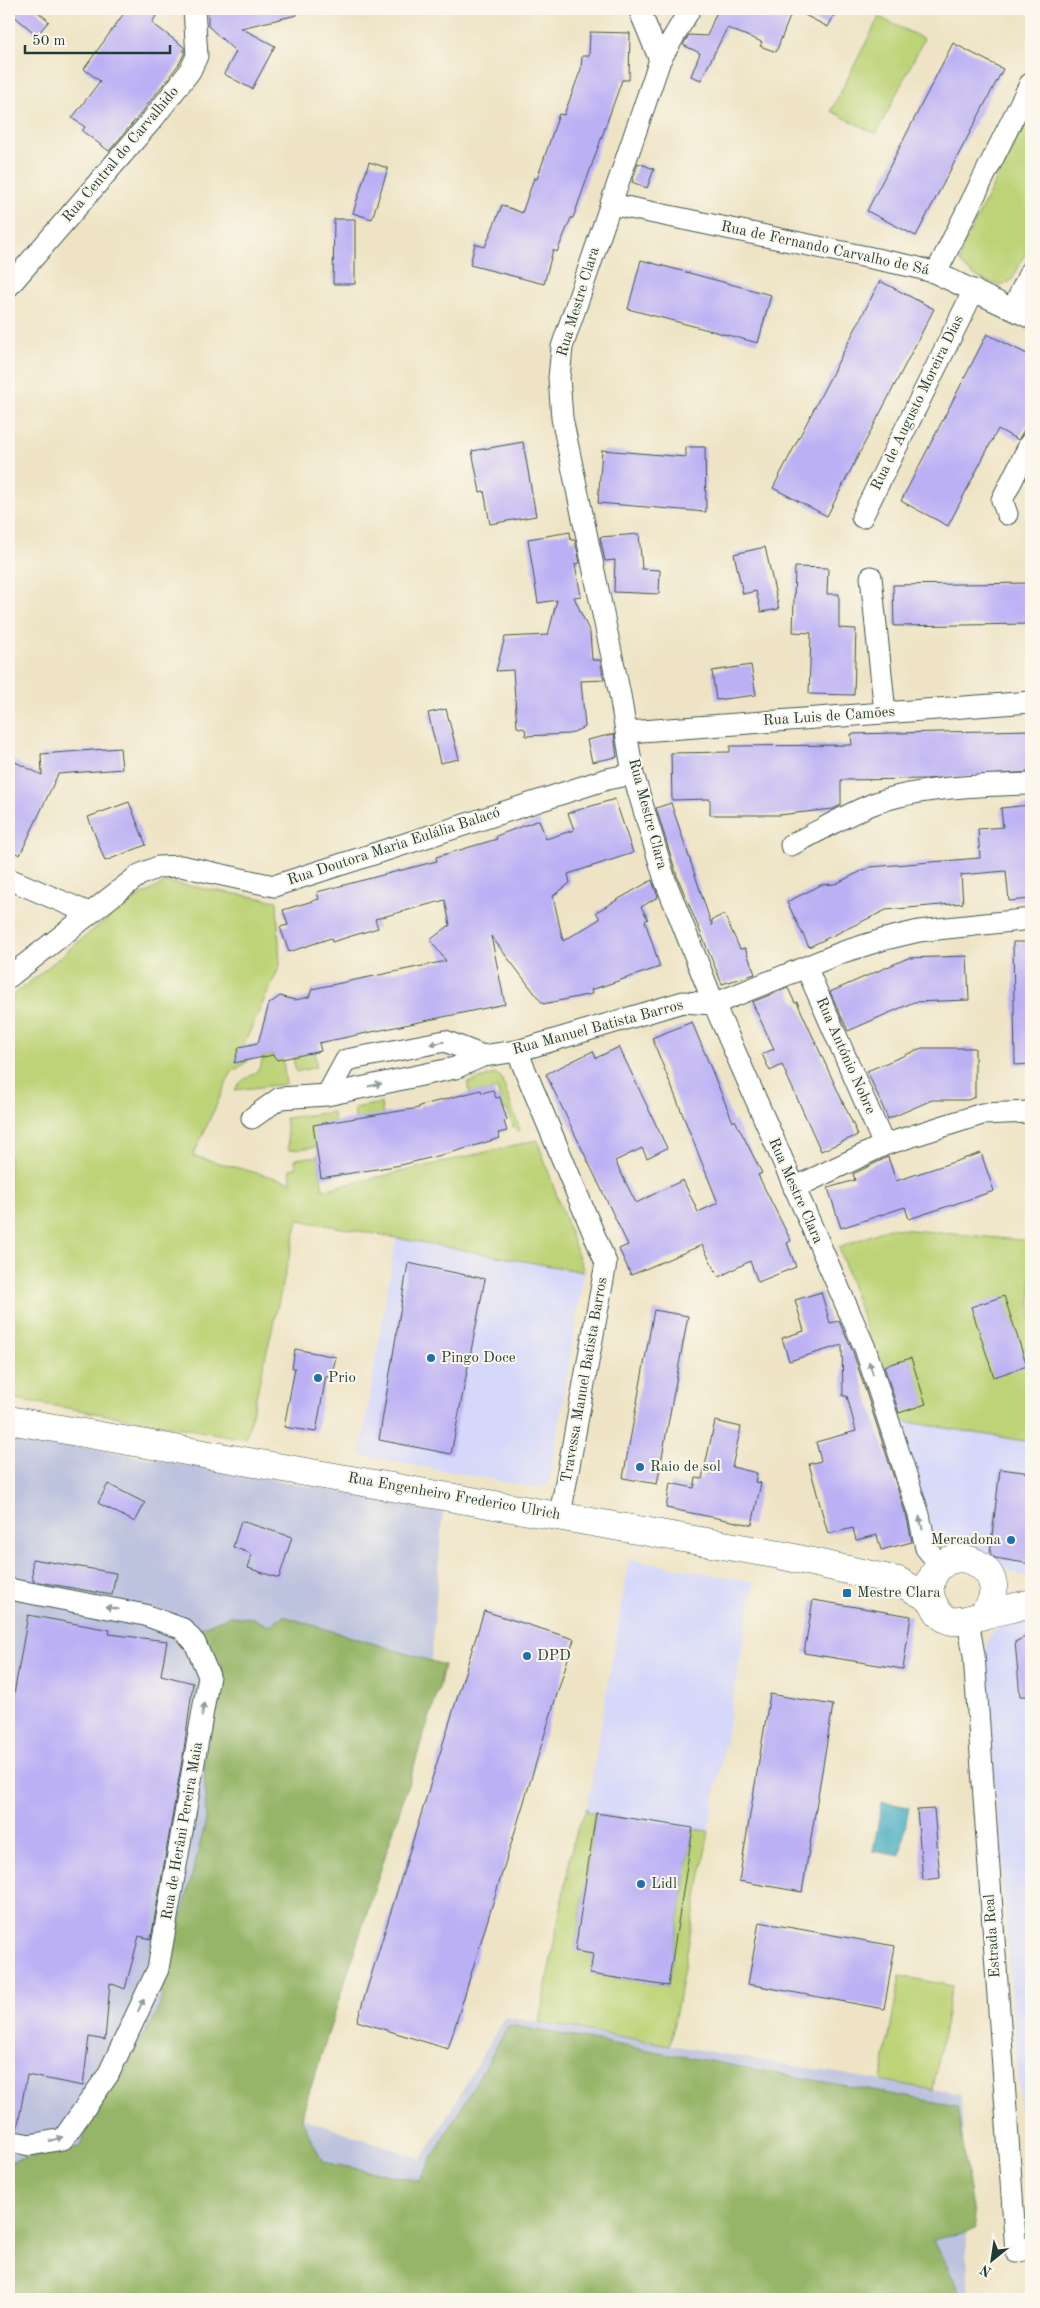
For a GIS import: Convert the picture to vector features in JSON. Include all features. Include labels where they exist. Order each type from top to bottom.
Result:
[{"type":"main road","name":"Rua Engenheiro Frederico Ulrich","points":[[9,1420],[780,1555],[898,1582],[936,1579],[942,1616],[952,1620],[974,1618],[1030,1604]]},
{"type":"main road","points":[[936,1579],[959,1559],[978,1563],[985,1569],[993,1587],[991,1603],[974,1618]]},
{"type":"main road","name":"Rua Engenheiro Frederico Ulrich","points":[[993,1587],[1030,1604]]},
{"type":"street","name":"Rua Central do Carvalhido","points":[[9,286],[152,120],[190,72],[196,56],[194,9]]},
{"type":"street","points":[[639,9],[660,60]]},
{"type":"street","name":"Rua Mestre Clara","points":[[690,9],[660,60],[562,347],[559,378],[562,418],[628,732],[633,774],[665,880],[714,1004],[865,1348],[919,1515],[926,1548],[936,1579]]},
{"type":"street","points":[[936,273],[1030,84]]},
{"type":"street","name":"Rua de Fernando Carvalho de Sá","points":[[611,204],[915,267],[936,273],[1022,313]]},
{"type":"street","points":[[1022,313],[1031,270]]},
{"type":"street","name":"Rua de Augusto Moreira Dias","points":[[862,517],[974,290]]},
{"type":"street","points":[[1007,514],[1002,500],[1031,442]]},
{"type":"street","points":[[871,577],[885,713]]},
{"type":"street","name":"Rua Luis de Camões","points":[[628,732],[1031,702]]},
{"type":"street","name":"Rua Doutora Maria Eulália Balacó","points":[[9,977],[139,875],[158,867],[181,866],[274,886],[607,778],[633,774]]},
{"type":"street","points":[[791,845],[873,804],[901,796],[976,785],[1031,784]]},
{"type":"street","points":[[9,879],[89,913]]},
{"type":"street","points":[[714,1004],[843,952],[919,931],[1031,920]]},
{"type":"street","name":"Rua António Nobre","points":[[806,967],[884,1145]]},
{"type":"street","name":"Rua Manuel Batista Barros","points":[[252,1118],[280,1098],[327,1095],[455,1068],[483,1056],[517,1051],[684,1002],[714,1004]]},
{"type":"street","name":"Rua Manuel Batista Barros","points":[[327,1095],[346,1060],[445,1041],[483,1056]]},
{"type":"street","name":"Travessa Manuel Batista Barros","points":[[517,1051],[606,1263],[560,1515]]},
{"type":"street","points":[[794,1188],[884,1145],[982,1114],[1031,1112]]},
{"type":"street","name":"Rua de Herâni Pereira Maia","points":[[9,1589],[145,1615],[183,1629],[195,1643],[209,1676],[158,1969],[108,2075],[63,2139],[30,2145],[9,2141]]},
{"type":"street","name":"Estrada Real","points":[[974,1618],[974,1665],[1023,2250]]},
{"type":"shaded area","points":[[396,1237],[584,1272],[549,1484],[538,1488],[360,1455]]},
{"type":"shaded area","points":[[897,1420],[1031,1439],[1031,1580],[959,1548],[931,1529]]},
{"type":"shaded area","points":[[9,1434],[443,1509],[431,1667],[302,2118],[422,2159],[505,2017],[961,2094],[969,2299],[9,2299]]},
{"type":"shaded area","points":[[629,1559],[754,1582],[670,2045],[539,2022],[574,1837],[587,1808]]},
{"type":"shaded area","points":[[1031,1614],[1031,2207],[1028,2204],[985,1659],[987,1642],[995,1630],[1012,1615]]},
{"type":"green space","points":[[879,17],[924,39],[876,134],[831,111]]},
{"type":"green space","points":[[1031,110],[1031,242],[1012,280],[1004,285],[991,283],[979,278],[964,267],[960,262],[961,250]]},
{"type":"green space","points":[[166,882],[277,901],[280,966],[236,1061],[249,1060],[231,1073],[193,1156],[291,1182],[290,1169],[296,1168],[295,1159],[318,1156],[323,1190],[537,1140],[584,1272],[298,1220],[246,1439],[9,1398],[9,999],[120,908]]},
{"type":"green space","points":[[315,1050],[316,1067],[296,1072],[292,1054]]},
{"type":"green space","points":[[282,1054],[286,1084],[235,1090],[242,1081],[256,1072],[262,1057]]},
{"type":"green space","points":[[495,1074],[501,1077],[520,1130],[517,1131],[513,1127],[508,1111],[503,1109],[497,1089],[471,1096],[467,1083]]},
{"type":"green space","points":[[381,1103],[383,1115],[355,1119],[354,1108]]},
{"type":"green space","points":[[333,1112],[334,1122],[316,1147],[289,1150],[285,1118]]},
{"type":"green space","points":[[889,1228],[1031,1241],[1031,1442],[897,1420],[839,1248]]},
{"type":"green space","points":[[230,1616],[253,1618],[268,1626],[283,1616],[444,1665],[439,1688],[301,2118],[323,2162],[419,2181],[509,2025],[957,2106],[976,2229],[934,2240],[964,2299],[9,2299],[11,2161],[79,2147],[99,2106],[157,2014],[206,1820],[204,1760],[222,1668],[195,1630]]},
{"type":"green space","points":[[587,1808],[588,1812],[596,1813],[575,1950],[593,1954],[590,1974],[668,1986],[693,1829],[709,1831],[670,2045],[539,2022],[574,1837]]},
{"type":"green space","points":[[900,1976],[952,1986],[933,2090],[881,2080]]},
{"type":"water","points":[[882,1802],[909,1807],[900,1856],[873,1851]]},
{"type":"building","points":[[9,9],[34,9],[49,21],[37,35],[9,12]]},
{"type":"building","points":[[127,9],[160,9],[152,23],[184,47],[184,54],[179,64],[142,112],[109,151],[82,131],[85,127],[72,118],[100,81],[84,69]]},
{"type":"building","points":[[208,9],[296,9],[297,15],[241,28],[275,46],[252,89],[224,74],[236,52],[208,26]]},
{"type":"building","points":[[718,9],[793,9],[776,52],[760,46],[762,42],[727,28],[701,80],[691,76],[700,53],[683,45],[689,35],[707,36]]},
{"type":"building","points":[[793,9],[837,9],[828,27]]},
{"type":"building","points":[[590,32],[630,33],[629,80],[622,80],[573,218],[571,218],[557,252],[553,250],[544,284],[470,265],[475,244],[485,247],[502,205],[522,213],[534,178],[537,179],[559,114],[564,115],[581,69],[582,56],[589,56]]},
{"type":"building","points":[[953,43],[1003,69],[916,236],[867,211]]},
{"type":"building","points":[[369,162],[388,168],[372,219],[353,213]]},
{"type":"building","points":[[638,163],[654,169],[647,188],[632,182]]},
{"type":"building","points":[[334,219],[355,219],[355,284],[333,284]]},
{"type":"building","points":[[641,260],[771,295],[758,343],[628,309]]},
{"type":"building","points":[[880,281],[934,309],[827,516],[773,488]]},
{"type":"building","points":[[987,334],[1031,356],[1031,418],[1018,440],[998,429],[948,526],[901,501]]},
{"type":"building","points":[[523,442],[536,516],[490,524],[484,491],[480,492],[472,451]]},
{"type":"building","points":[[686,447],[705,447],[706,512],[598,503],[602,450],[686,457]]},
{"type":"building","points":[[570,532],[571,540],[575,540],[580,563],[575,564],[581,596],[574,597],[590,633],[592,660],[600,660],[604,680],[581,681],[585,727],[569,734],[526,736],[525,729],[517,727],[513,670],[496,671],[505,637],[548,635],[557,600],[538,603],[528,539]]},
{"type":"building","points":[[639,534],[642,569],[660,570],[659,594],[614,592],[615,560],[605,561],[600,537]]},
{"type":"building","points":[[765,547],[779,609],[761,612],[756,591],[743,594],[734,554]]},
{"type":"building","points":[[795,567],[828,568],[827,594],[839,594],[839,628],[856,629],[854,695],[809,694],[811,633],[793,632]]},
{"type":"building","points":[[1031,583],[1031,624],[894,626],[893,585]]},
{"type":"building","points":[[751,665],[756,695],[716,700],[712,671]]},
{"type":"building","points":[[446,709],[459,759],[440,763],[428,713]]},
{"type":"building","points":[[1031,730],[1031,772],[926,779],[841,780],[841,805],[833,809],[779,815],[710,815],[710,799],[672,800],[671,753],[730,752],[730,746],[852,745],[851,734]]},
{"type":"building","points":[[614,734],[617,757],[592,762],[587,740]]},
{"type":"building","points":[[120,748],[122,769],[58,774],[20,855],[9,850],[9,759],[42,775],[41,754]]},
{"type":"building","points":[[615,799],[633,853],[568,874],[570,883],[553,896],[563,941],[600,919],[596,912],[652,880],[658,897],[641,907],[648,919],[645,921],[660,967],[591,990],[592,994],[543,1004],[491,936],[505,1004],[319,1043],[321,1051],[277,1060],[273,1055],[234,1063],[239,1047],[258,1043],[269,1004],[280,996],[295,1000],[309,997],[312,989],[446,961],[430,940],[450,925],[445,900],[375,919],[378,928],[332,942],[331,938],[289,952],[280,927],[288,925],[283,910],[319,899],[317,892],[437,861],[436,857],[497,839],[496,836],[539,820],[546,839],[574,830],[568,813]]},
{"type":"building","points":[[129,802],[146,845],[105,861],[88,817]]},
{"type":"building","points":[[671,803],[712,926],[712,920],[724,914],[740,949],[745,948],[755,974],[722,984],[677,876],[656,808]]},
{"type":"building","points":[[1030,805],[1031,899],[1009,901],[1006,871],[961,875],[963,903],[886,910],[809,947],[787,902],[821,885],[835,884],[870,867],[980,858],[978,829],[1003,827],[1001,808]]},
{"type":"building","points":[[1013,942],[1031,942],[1031,1064],[1015,1065]]},
{"type":"building","points":[[967,956],[969,1000],[914,1002],[848,1031],[830,992],[908,958]]},
{"type":"building","points":[[788,988],[795,1003],[797,1002],[858,1135],[821,1151],[782,1065],[770,1071],[762,1054],[774,1049],[752,1002]]},
{"type":"building","points":[[692,1022],[733,1122],[735,1120],[762,1173],[758,1175],[791,1241],[787,1243],[796,1267],[758,1282],[750,1261],[719,1277],[702,1245],[631,1275],[619,1249],[628,1245],[546,1074],[593,1051],[596,1058],[619,1047],[667,1148],[647,1158],[642,1148],[615,1161],[636,1203],[683,1180],[698,1212],[718,1203],[652,1038]]},
{"type":"building","points":[[922,1048],[975,1048],[975,1097],[968,1100],[932,1100],[888,1119],[867,1071]]},
{"type":"building","points":[[481,1090],[482,1093],[493,1090],[496,1098],[500,1097],[507,1120],[504,1121],[507,1131],[498,1133],[500,1138],[401,1165],[321,1178],[313,1125],[419,1108],[419,1106]]},
{"type":"building","points":[[981,1153],[994,1191],[909,1219],[905,1207],[841,1228],[828,1188],[855,1180],[853,1174],[888,1157],[896,1181]]},
{"type":"building","points":[[408,1263],[485,1279],[451,1454],[379,1440]]},
{"type":"building","points":[[821,1292],[830,1323],[839,1321],[853,1352],[907,1518],[912,1542],[881,1550],[877,1535],[856,1540],[853,1528],[828,1534],[809,1464],[821,1461],[816,1442],[856,1431],[847,1396],[843,1396],[842,1345],[789,1361],[782,1338],[804,1331],[795,1300]]},
{"type":"building","points":[[1004,1296],[1027,1366],[994,1377],[971,1307]]},
{"type":"building","points":[[654,1310],[688,1316],[657,1484],[623,1478]]},
{"type":"building","points":[[295,1349],[336,1357],[331,1378],[326,1376],[316,1432],[284,1427],[295,1368],[292,1368]]},
{"type":"building","points":[[911,1358],[926,1404],[899,1413],[884,1366]]},
{"type":"building","points":[[715,1421],[741,1427],[732,1467],[757,1473],[755,1482],[761,1483],[752,1525],[666,1508],[670,1483],[694,1488],[696,1478],[702,1479]]},
{"type":"building","points":[[1000,1469],[1031,1473],[1031,1564],[995,1558],[990,1553]]},
{"type":"building","points":[[108,1484],[145,1503],[135,1522],[98,1503]]},
{"type":"building","points":[[241,1521],[292,1537],[279,1578],[248,1568],[252,1554],[233,1547]]},
{"type":"building","points":[[32,1559],[116,1573],[112,1595],[33,1581]]},
{"type":"building","points":[[813,1600],[911,1616],[903,1669],[804,1653]]},
{"type":"building","points":[[484,1611],[574,1639],[448,2049],[357,2021]]},
{"type":"building","points":[[28,1615],[110,1630],[109,1634],[167,1641],[161,1675],[193,1683],[184,1749],[151,1939],[139,1936],[125,1989],[110,1983],[105,2040],[89,2037],[83,2086],[27,2075],[17,2130],[9,2129],[9,1723]]},
{"type":"building","points":[[1031,1634],[1031,1696],[1020,1696],[1015,1642]]},
{"type":"building","points":[[770,1694],[833,1705],[802,1892],[739,1881]]},
{"type":"building","points":[[934,1809],[940,1878],[923,1880],[917,1810]]},
{"type":"building","points":[[596,1813],[693,1828],[668,1986],[590,1974],[593,1954],[575,1951]]},
{"type":"building","points":[[759,1922],[895,1946],[884,2009],[748,1984]]},
{"type":"place","name":"Pingo Doce","points":[[431,1358]]},
{"type":"place","name":"Prio","points":[[318,1378]]},
{"type":"place","name":"Raio de sol","points":[[640,1467]]},
{"type":"place","name":"Mercadona","points":[[1011,1540]]},
{"type":"place","name":"Mestre Clara","points":[[847,1593]]},
{"type":"place","name":"DPD","points":[[527,1656]]},
{"type":"place","name":"Lidl","points":[[641,1884]]}]
